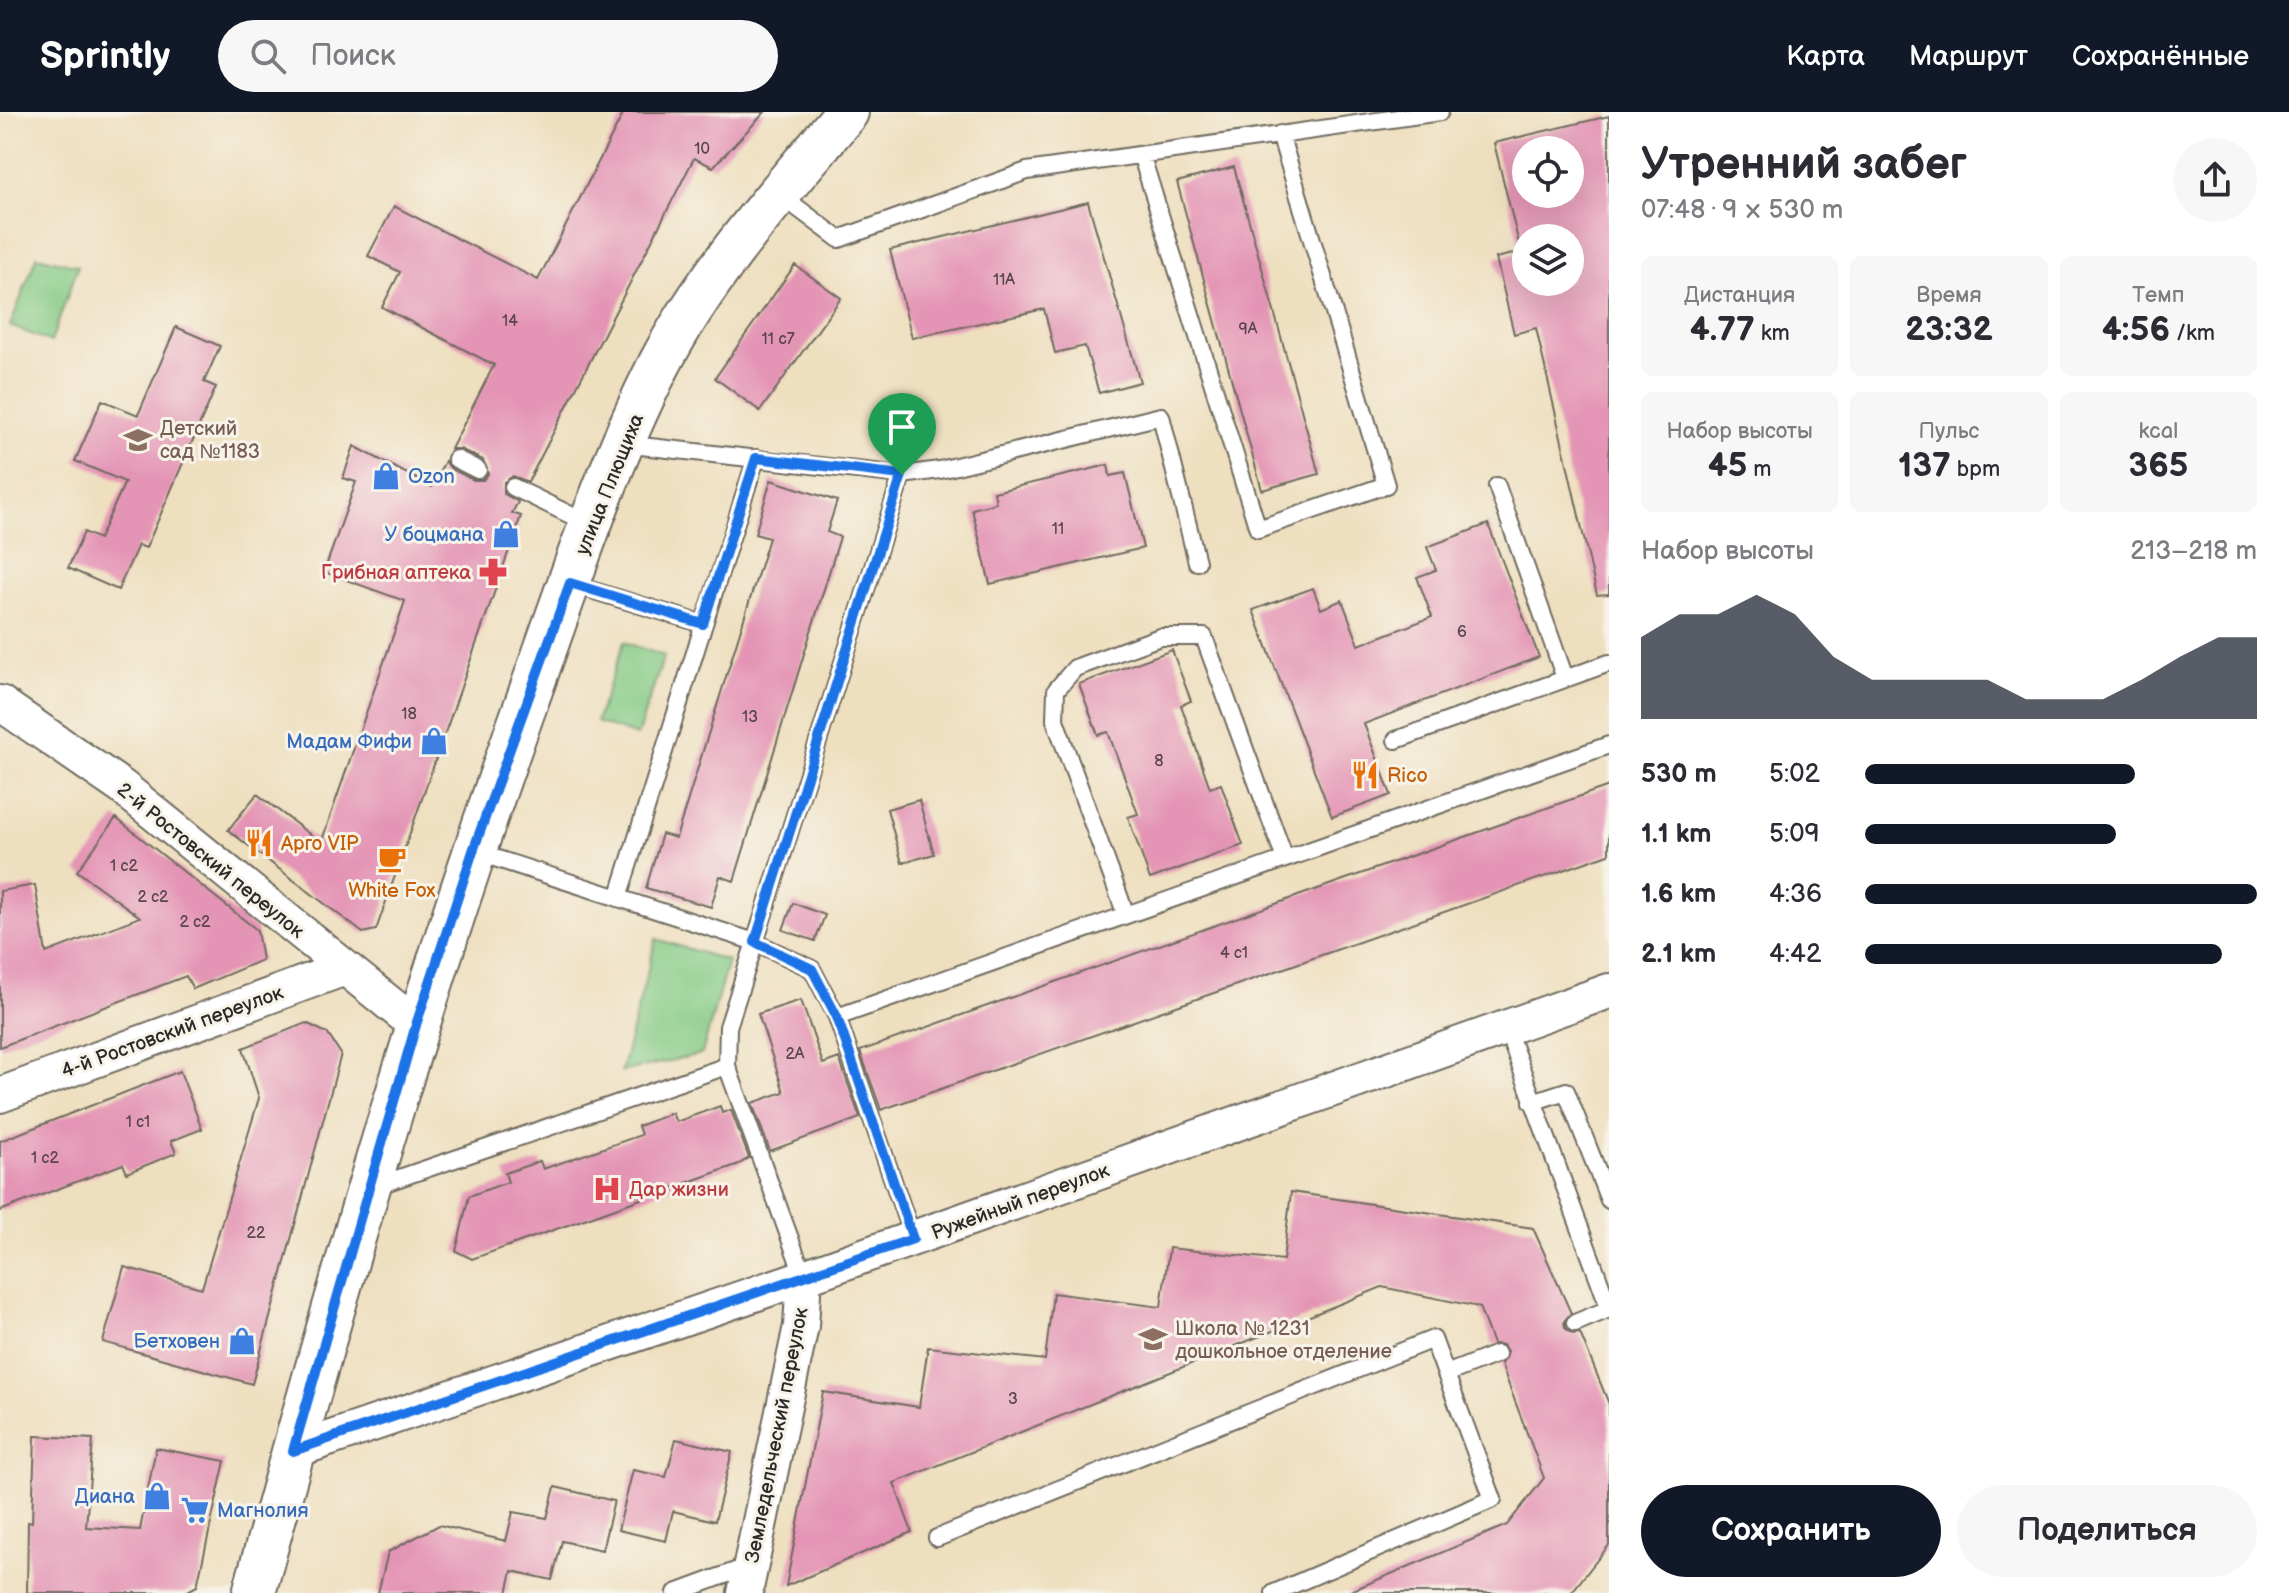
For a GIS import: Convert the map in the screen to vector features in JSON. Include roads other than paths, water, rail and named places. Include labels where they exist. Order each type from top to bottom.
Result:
[{"type":"street","name":"улица Плющиха","points":[[254,1593],[416,1025],[473,851],[623,444],[660,363],[700,297],[778,193],[847,112]]},
{"type":"street","name":"2-й Ростовский переулок","points":[[0,703],[122,787],[416,1025]]},
{"type":"street","name":"4-й Ростовский переулок","points":[[0,1095],[345,968]]},
{"type":"street","name":"Ружейный переулок","points":[[293,1451],[913,1239],[1609,991]]},
{"type":"street","name":"Земледельческий переулок","points":[[748,1579],[801,1326],[804,1277]]},
{"type":"lane","points":[[778,193],[839,239],[1027,171],[1142,157],[1440,112]]},
{"type":"lane","points":[[1142,157],[1258,529],[1386,485],[1280,134]]},
{"type":"lane","points":[[623,444],[902,475],[940,470],[1161,416],[1197,562]]},
{"type":"lane","points":[[618,898],[756,458]]},
{"type":"lane","points":[[456,459],[478,470]]},
{"type":"lane","points":[[804,1277],[727,1066],[728,1027],[902,475]]},
{"type":"lane","points":[[1497,486],[1565,678]]},
{"type":"lane","points":[[513,487],[591,525]]},
{"type":"lane","points":[[570,583],[703,624]]},
{"type":"lane","points":[[1126,915],[1055,720],[1056,690],[1075,668],[1160,637],[1204,637],[1285,859]]},
{"type":"lane","points":[[1396,740],[1609,663]]},
{"type":"lane","points":[[837,1017],[1609,745]]},
{"type":"lane","points":[[473,851],[755,942],[812,969],[837,1017],[913,1239]]},
{"type":"lane","points":[[1506,1027],[1609,1308],[1575,1323]]},
{"type":"lane","points":[[370,1188],[727,1066]]},
{"type":"lane","points":[[1532,1102],[1566,1091],[1609,1200]]},
{"type":"lane","points":[[937,1538],[1433,1339],[1493,1499],[1274,1593]]},
{"type":"lane","points":[[1446,1374],[1497,1354]]},
{"type":"lane","points":[[676,1593],[748,1579]]},
{"type":"place","name":"Детский сад №1183","points":[[138,440]]},
{"type":"place","name":"Ozon","points":[[386,476]]},
{"type":"place","name":"У боцмана","points":[[506,534]]},
{"type":"place","name":"Грибная аптека","points":[[493,572]]},
{"type":"place","name":"Мадам Фифи","points":[[434,741]]},
{"type":"place","name":"Rico","points":[[1365,775]]},
{"type":"place","name":"Арго VIP","points":[[259,843]]},
{"type":"place","name":"White Fox","points":[[392,859]]},
{"type":"place","name":"Дар жизни","points":[[607,1189]]},
{"type":"place","name":"Школа № 1231 дошкольное отделение","points":[[1153,1339]]},
{"type":"place","name":"Бетховен","points":[[242,1341]]},
{"type":"place","name":"Диана","points":[[157,1496]]},
{"type":"place","name":"Магнолия","points":[[195,1510]]}]
